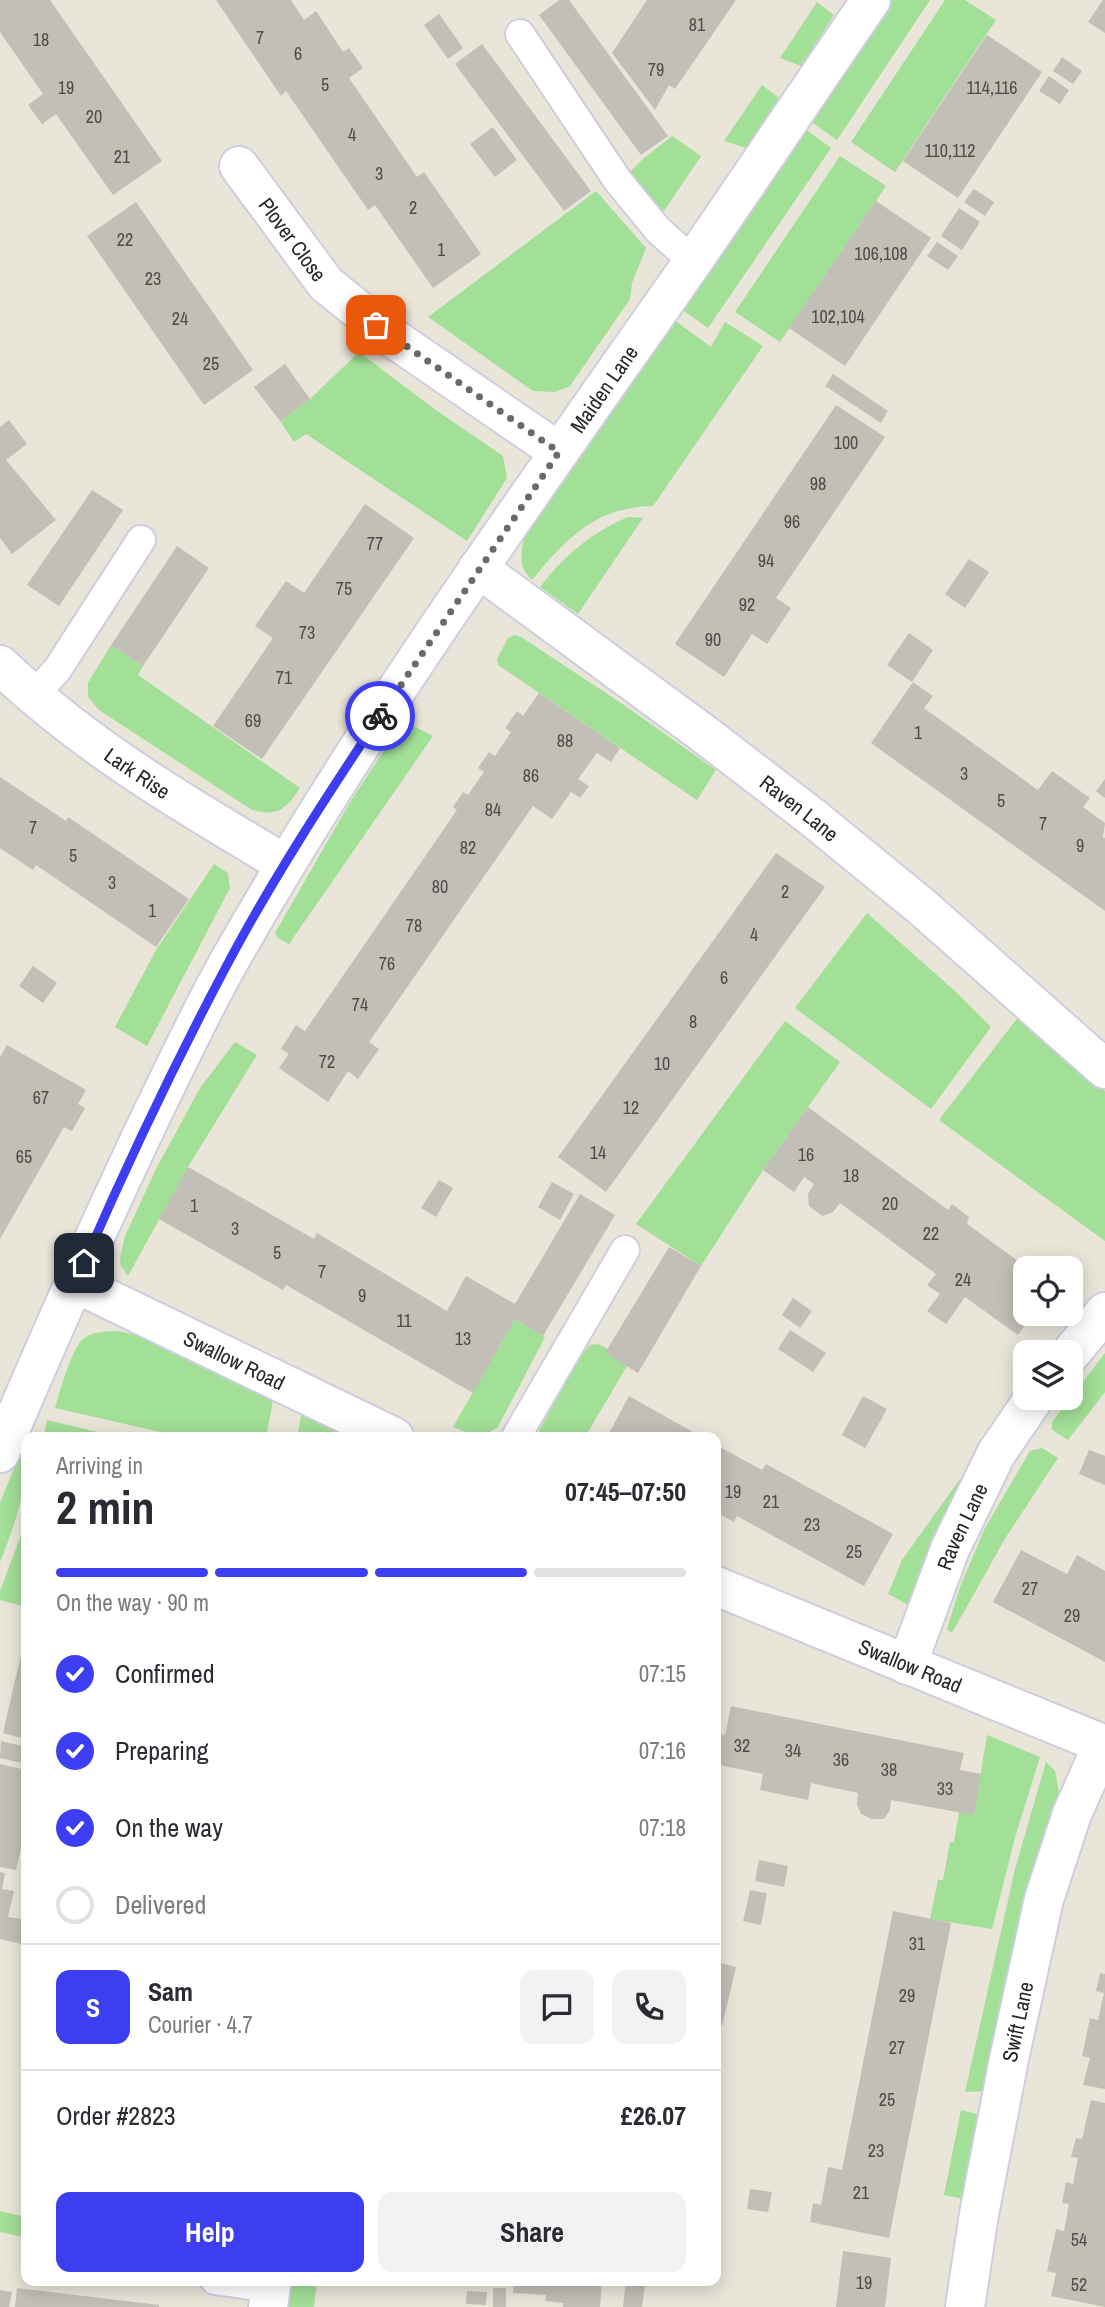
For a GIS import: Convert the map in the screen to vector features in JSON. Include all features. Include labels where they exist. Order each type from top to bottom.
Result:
[{"type":"street","name":"Maiden Lane","points":[[0,1453],[120,1180],[228,963],[285,864],[343,771],[478,568],[693,261],[871,0]]},
{"type":"street","name":"Plover Close","points":[[239,166],[326,284],[393,338],[559,452]]},
{"type":"street","name":"Raven Lane","points":[[478,568],[813,817],[922,907],[1105,1069]]},
{"type":"street","name":"Lark Rise","points":[[0,665],[33,696],[140,776],[198,814],[285,864]]},
{"type":"street","name":"Swallow Road","points":[[75,1283],[384,1432]]},
{"type":"street","points":[[1082,1340],[1105,1312]]},
{"type":"street","name":"Raven Lane","points":[[906,1665],[950,1549],[996,1454],[1026,1410]]},
{"type":"street","name":"Swallow Road","points":[[721,1588],[1104,1745]]},
{"type":"street","name":"Swift Lane","points":[[965,2307],[979,2214],[1044,1899],[1072,1814],[1104,1745]]},
{"type":"lane","points":[[520,34],[618,181],[659,230],[693,261]]},
{"type":"lane","points":[[33,696],[57,670],[141,540]]},
{"type":"lane","points":[[519,1432],[625,1250]]},
{"type":"lane","points":[[242,2286],[270,2292]]},
{"type":"green space","points":[[892,0],[930,0],[837,140],[810,121]]},
{"type":"green space","points":[[945,0],[965,0],[996,20],[895,172],[851,142]]},
{"type":"green space","points":[[817,2],[834,15],[801,66],[780,58]]},
{"type":"green space","points":[[762,85],[779,98],[746,148],[724,141]]},
{"type":"green space","points":[[805,129],[831,148],[708,328],[680,308]]},
{"type":"green space","points":[[672,136],[701,156],[664,211],[629,173]]},
{"type":"green space","points":[[840,156],[886,186],[780,342],[735,312]]},
{"type":"green space","points":[[596,191],[646,248],[632,283],[630,299],[570,386],[555,392],[533,391],[428,317]]},
{"type":"green space","points":[[674,320],[711,347],[725,322],[763,346],[653,506],[615,512],[598,519],[570,538],[532,580],[523,565],[524,537]]},
{"type":"green space","points":[[359,352],[503,456],[507,478],[467,541],[306,434],[294,442],[280,421],[310,399]]},
{"type":"green space","points":[[628,517],[643,518],[578,614],[540,587],[580,546],[602,530]]},
{"type":"green space","points":[[515,635],[621,703],[716,770],[697,800],[498,665],[497,659],[508,638]]},
{"type":"green space","points":[[111,645],[143,666],[138,675],[300,788],[286,806],[275,812],[252,810],[99,710],[88,697],[88,683]]},
{"type":"green space","points":[[403,721],[433,736],[289,944],[275,933],[349,804]]},
{"type":"green space","points":[[214,864],[228,873],[230,888],[147,1046],[115,1027],[156,950]]},
{"type":"green space","points":[[867,913],[991,1027],[931,1109],[795,1008]]},
{"type":"green space","points":[[1022,1012],[1105,1091],[1105,1241],[939,1120]]},
{"type":"green space","points":[[785,1021],[840,1062],[763,1170],[701,1266],[636,1224]]},
{"type":"green space","points":[[235,1042],[257,1055],[188,1167],[128,1276],[121,1266],[120,1258],[125,1236],[156,1169],[200,1088]]},
{"type":"green space","points":[[515,1319],[545,1337],[498,1427],[490,1432],[465,1432],[453,1427]]},
{"type":"green space","points":[[116,1331],[137,1335],[274,1396],[267,1432],[160,1432],[55,1408],[74,1352],[83,1339],[99,1332]]},
{"type":"green space","points":[[598,1344],[608,1349],[627,1366],[588,1432],[540,1432],[580,1356],[590,1345]]},
{"type":"green space","points":[[1105,1353],[1105,1392],[1068,1440],[1052,1430],[1052,1422],[1061,1410],[1083,1410],[1083,1382]]},
{"type":"green space","points":[[302,1411],[346,1432],[298,1432]]},
{"type":"green space","points":[[47,1420],[98,1432],[45,1432]]},
{"type":"green space","points":[[1042,1448],[1058,1458],[1006,1537],[952,1633],[947,1629],[960,1587],[985,1528],[1030,1451]]},
{"type":"green space","points":[[21,1451],[21,1499],[0,1562],[0,1503]]},
{"type":"green space","points":[[960,1479],[968,1480],[912,1607],[888,1594],[902,1560]]},
{"type":"green space","points":[[21,1535],[21,1606],[0,1600],[0,1591]]},
{"type":"green space","points":[[987,1735],[1040,1757],[1016,1834],[992,1929],[930,1919],[938,1880],[943,1880],[950,1842],[954,1842],[959,1812],[974,1814]]},
{"type":"green space","points":[[1046,1762],[1055,1771],[1060,1798],[986,2091],[965,2092],[1015,1869]]},
{"type":"green space","points":[[961,2110],[982,2118],[969,2200],[944,2195]]},
{"type":"green space","points":[[0,2211],[21,2216],[21,2236],[0,2232]]},
{"type":"green space","points":[[291,2286],[316,2286],[314,2307],[288,2307]]},
{"type":"building","points":[[0,0],[50,0],[162,161],[113,195],[56,114],[42,124],[28,105],[43,94],[0,32]]},
{"type":"building","points":[[216,0],[291,0],[304,20],[316,11],[343,52],[349,48],[363,68],[349,78],[417,177],[424,172],[481,254],[433,288],[375,205],[368,210],[286,91],[281,96]]},
{"type":"building","points":[[559,0],[569,0],[668,136],[641,155],[539,15]]},
{"type":"building","points":[[647,0],[736,0],[675,89],[669,85],[655,110],[612,53]]},
{"type":"building","points":[[1105,0],[1105,33],[1088,22]]},
{"type":"building","points":[[439,14],[463,48],[448,59],[424,25]]},
{"type":"building","points":[[987,35],[1042,72],[958,198],[903,161]]},
{"type":"building","points":[[482,44],[591,191],[564,211],[455,64]]},
{"type":"building","points":[[1062,57],[1082,71],[1073,84],[1053,71]]},
{"type":"building","points":[[1049,76],[1069,90],[1060,104],[1039,91]]},
{"type":"building","points":[[493,127],[517,160],[495,177],[470,144]]},
{"type":"building","points":[[974,189],[994,202],[985,216],[964,202]]},
{"type":"building","points":[[876,201],[931,238],[845,366],[789,328]]},
{"type":"building","points":[[136,202],[253,370],[204,405],[87,236]]},
{"type":"building","points":[[959,208],[980,222],[962,250],[941,236]]},
{"type":"building","points":[[937,242],[958,256],[948,270],[927,256]]},
{"type":"building","points":[[285,364],[310,399],[280,421],[254,387]]},
{"type":"building","points":[[833,374],[888,411],[881,423],[825,386]]},
{"type":"building","points":[[836,405],[885,437],[776,598],[791,608],[767,644],[752,634],[724,677],[675,644]]},
{"type":"building","points":[[9,420],[27,444],[6,460],[56,520],[12,554],[0,538],[0,427]]},
{"type":"building","points":[[92,490],[123,510],[59,606],[27,585]]},
{"type":"building","points":[[365,504],[414,538],[262,759],[213,726],[273,638],[255,626],[286,581],[304,593]]},
{"type":"building","points":[[177,546],[209,568],[143,666],[111,645]]},
{"type":"building","points":[[969,559],[989,572],[965,608],[945,594]]},
{"type":"building","points":[[909,633],[933,650],[912,682],[887,665]]},
{"type":"building","points":[[913,682],[933,696],[924,708],[1038,790],[1052,771],[1090,798],[1083,807],[1105,823],[1105,911],[871,743]]},
{"type":"building","points":[[539,693],[620,748],[611,762],[597,753],[578,779],[589,786],[580,798],[571,792],[552,819],[533,806],[369,1042],[379,1049],[358,1079],[348,1071],[328,1102],[279,1068],[289,1054],[281,1049],[296,1025],[305,1031],[457,810],[453,807],[463,792],[468,795],[484,772],[478,768],[489,752],[495,756],[511,732],[505,728],[517,711],[523,716]]},
{"type":"building","points":[[0,777],[66,821],[68,817],[189,899],[156,947],[36,865],[33,870],[0,848]]},
{"type":"building","points":[[1105,779],[1105,798],[1096,791]]},
{"type":"building","points":[[776,853],[825,887],[606,1192],[558,1157]]},
{"type":"building","points":[[33,966],[57,983],[43,1003],[19,986]]},
{"type":"building","points":[[7,1045],[86,1090],[78,1104],[85,1108],[72,1131],[64,1127],[0,1239],[0,1057]]},
{"type":"building","points":[[808,1107],[948,1210],[952,1204],[969,1217],[967,1223],[970,1226],[1013,1257],[1013,1326],[1024,1326],[1018,1335],[965,1297],[946,1324],[927,1311],[940,1294],[927,1285],[936,1274],[840,1203],[833,1212],[822,1216],[809,1206],[808,1194],[814,1184],[804,1177],[794,1192],[763,1170]]},
{"type":"building","points":[[188,1167],[314,1239],[317,1233],[447,1311],[466,1276],[515,1304],[580,1194],[615,1215],[543,1336],[515,1319],[473,1393],[286,1285],[283,1290],[159,1219]]},
{"type":"building","points":[[439,1180],[453,1188],[436,1217],[421,1208]]},
{"type":"building","points":[[552,1182],[574,1194],[560,1220],[538,1207]]},
{"type":"building","points":[[669,1247],[701,1266],[638,1373],[605,1353]]},
{"type":"building","points":[[793,1298],[812,1311],[800,1328],[782,1315]]},
{"type":"building","points":[[790,1330],[826,1353],[813,1372],[778,1349]]},
{"type":"building","points":[[629,1396],[693,1432],[610,1432]]},
{"type":"building","points":[[863,1396],[887,1409],[865,1448],[842,1435]]},
{"type":"building","points":[[721,1448],[762,1470],[766,1464],[893,1534],[864,1586],[737,1516],[734,1522],[721,1515]]},
{"type":"building","points":[[1089,1450],[1105,1456],[1105,1485],[1079,1474]]},
{"type":"building","points":[[1021,1550],[1067,1574],[1077,1555],[1105,1571],[1105,1662],[993,1602]]},
{"type":"building","points":[[21,1654],[21,1738],[3,1733]]},
{"type":"building","points":[[731,1706],[964,1753],[960,1770],[981,1774],[974,1815],[891,1800],[890,1810],[884,1819],[872,1819],[861,1814],[857,1804],[858,1793],[811,1783],[808,1800],[760,1790],[763,1774],[721,1765],[721,1734],[725,1735]]},
{"type":"building","points":[[1,1741],[21,1746],[21,1763],[0,1758]]},
{"type":"building","points":[[0,1764],[21,1769],[21,1848],[16,1870],[0,1867]]},
{"type":"building","points":[[759,1860],[788,1866],[784,1887],[755,1881]]},
{"type":"building","points":[[0,1872],[5,1873],[2,1889],[14,1891],[8,1917],[21,1919],[21,1944],[0,1939]]},
{"type":"building","points":[[750,1890],[767,1893],[761,1925],[743,1921]]},
{"type":"building","points":[[893,1911],[951,1923],[889,2238],[810,2222],[813,2203],[821,2205],[828,2167],[842,2170]]},
{"type":"building","points":[[721,1963],[736,1967],[721,2026]]},
{"type":"building","points":[[1100,1973],[1105,1974],[1105,2089],[1083,2085],[1090,2058],[1082,2056],[1090,2018],[1098,2020],[1104,1993],[1096,1991]]},
{"type":"building","points":[[1091,2100],[1105,2103],[1105,2307],[1051,2296],[1056,2273],[1047,2271],[1056,2229],[1064,2231],[1069,2204],[1062,2203],[1066,2182],[1073,2184],[1078,2158],[1071,2157],[1076,2138],[1082,2139]]},
{"type":"building","points":[[750,2189],[772,2192],[768,2212],[747,2209]]},
{"type":"building","points":[[843,2251],[891,2258],[885,2307],[836,2307]]},
{"type":"building","points":[[514,2286],[602,2286],[600,2307],[563,2307],[563,2303],[545,2301],[546,2295],[513,2293]]},
{"type":"building","points":[[625,2286],[645,2286],[642,2307],[623,2307]]},
{"type":"building","points":[[17,2288],[159,2305],[159,2307],[15,2307]]},
{"type":"building","points":[[493,2288],[506,2288],[506,2307],[493,2307]]},
{"type":"building","points":[[0,2290],[12,2292],[9,2307],[0,2307]]},
{"type":"building","points":[[467,2291],[487,2292],[486,2305],[466,2304]]},
{"type":"way so far","points":[[376,325],[559,452],[380,716]]},
{"type":"route","points":[[84,1263],[120,1180],[228,963],[285,864],[380,716]]}]
